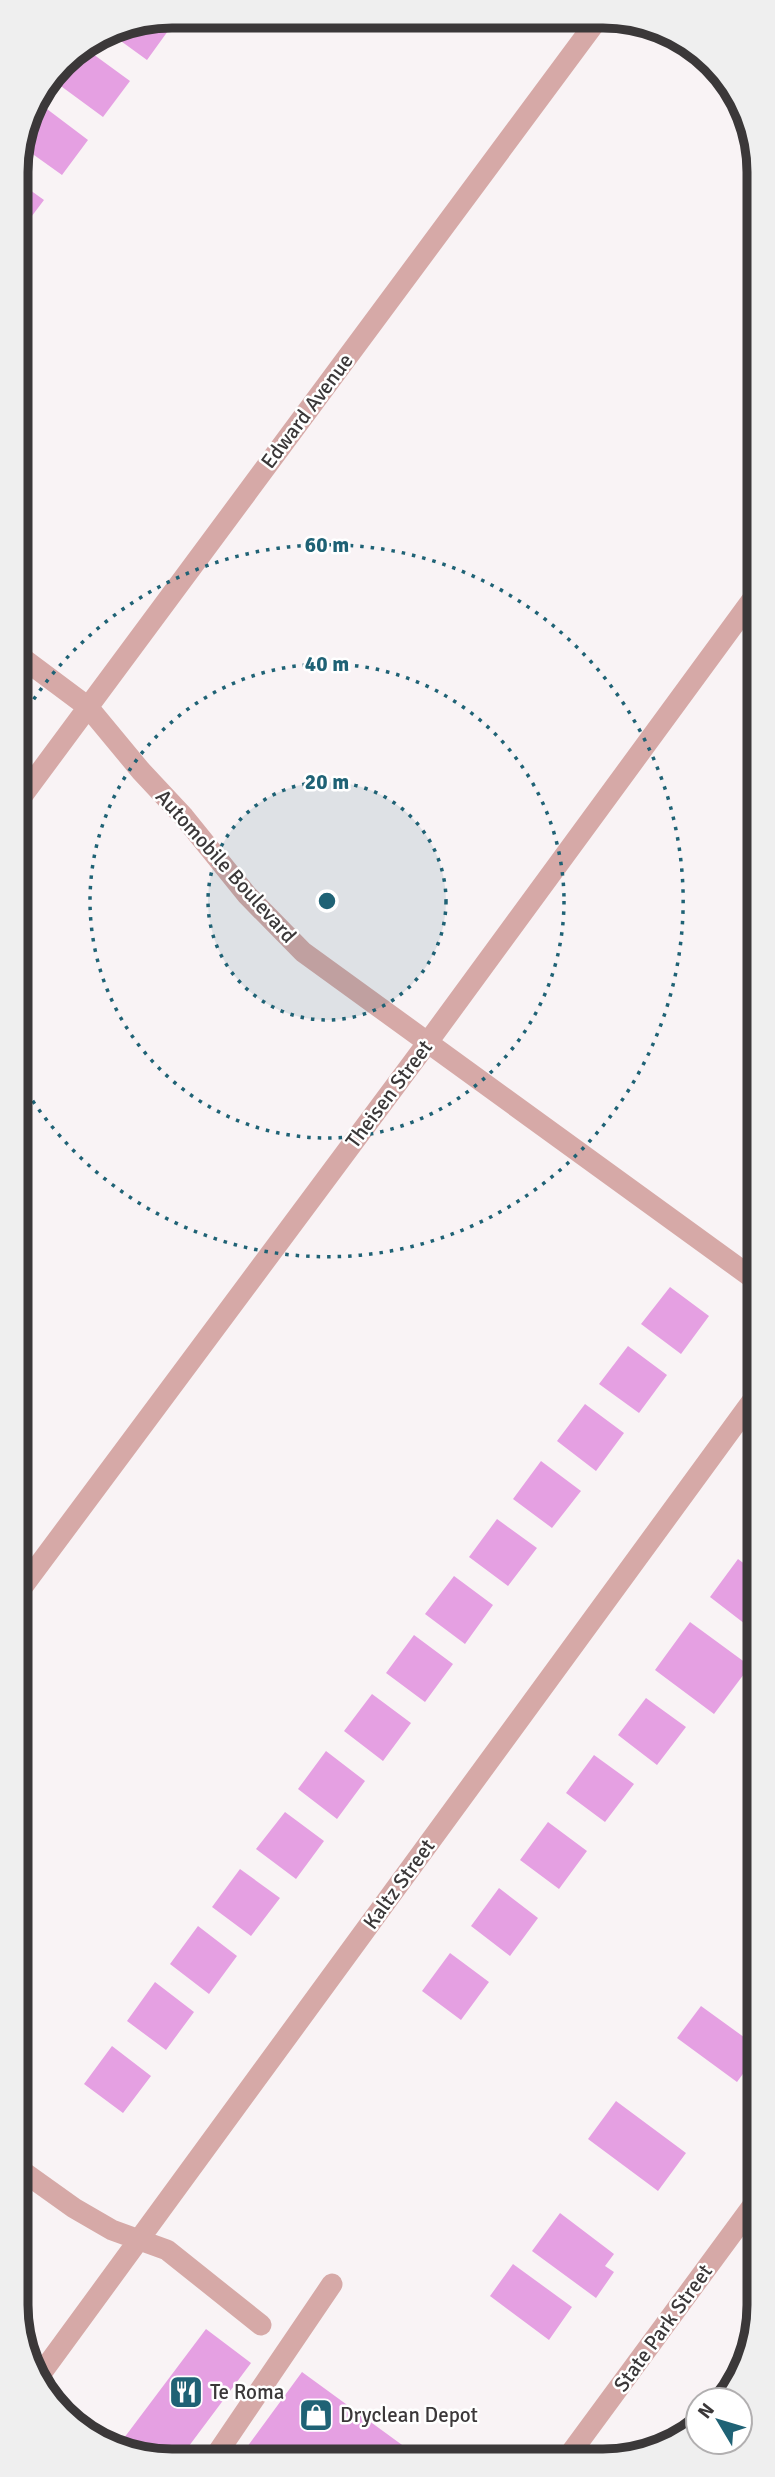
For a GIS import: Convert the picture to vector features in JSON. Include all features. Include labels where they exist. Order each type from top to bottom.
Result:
[{"type":"street","name":"Edward Avenue","points":[[28,788],[591,28]]},
{"type":"street","name":"Theisen Street","points":[[28,1581],[747,607]]},
{"type":"street","name":"Automobile Boulevard","points":[[28,662],[88,707],[141,771],[184,817],[247,895],[303,952],[747,1274]]},
{"type":"street","name":"Kaltz Street","points":[[44,2370],[747,1408]]},
{"type":"street","points":[[28,2175],[74,2208],[113,2230],[167,2250],[261,2326]]},
{"type":"street","name":"State Park Street","points":[[574,2449],[747,2213]]},
{"type":"street","points":[[220,2449],[332,2284]]},
{"type":"building","points":[[170,28],[147,60],[118,39],[153,29]]},
{"type":"building","points":[[91,53],[130,81],[103,117],[58,84]]},
{"type":"building","points":[[44,107],[88,140],[62,175],[29,152]]},
{"type":"building","points":[[28,189],[44,200],[28,221]]},
{"type":"building","points":[[670,1287],[709,1316],[681,1354],[641,1324]]},
{"type":"building","points":[[628,1346],[667,1375],[639,1413],[599,1384]]},
{"type":"building","points":[[585,1404],[624,1433],[596,1471],[557,1441]]},
{"type":"building","points":[[541,1461],[581,1491],[552,1528],[513,1499]]},
{"type":"building","points":[[497,1519],[537,1548],[508,1586],[469,1557]]},
{"type":"building","points":[[738,1559],[747,1566],[747,1625],[710,1597]]},
{"type":"building","points":[[454,1576],[493,1605],[465,1644],[425,1614]]},
{"type":"building","points":[[690,1622],[747,1664],[747,1670],[714,1714],[655,1670]]},
{"type":"building","points":[[414,1635],[453,1664],[425,1702],[386,1673]]},
{"type":"building","points":[[372,1694],[411,1723],[383,1761],[344,1731]]},
{"type":"building","points":[[646,1698],[686,1727],[657,1765],[618,1735]]},
{"type":"building","points":[[326,1751],[365,1781],[337,1819],[298,1789]]},
{"type":"building","points":[[594,1755],[634,1784],[605,1822],[566,1793]]},
{"type":"building","points":[[285,1812],[324,1841],[296,1879],[256,1849]]},
{"type":"building","points":[[548,1822],[587,1851],[559,1889],[520,1860]]},
{"type":"building","points":[[240,1869],[280,1898],[251,1936],[212,1907]]},
{"type":"building","points":[[499,1888],[538,1918],[510,1956],[471,1926]]},
{"type":"building","points":[[198,1926],[237,1956],[209,1994],[170,1964]]},
{"type":"building","points":[[450,1953],[489,1982],[461,2020],[422,1991]]},
{"type":"building","points":[[155,1982],[194,2012],[166,2050],[127,2021]]},
{"type":"building","points":[[701,2006],[747,2039],[747,2068],[737,2082],[677,2038]]},
{"type":"building","points":[[112,2046],[151,2076],[123,2113],[84,2084]]},
{"type":"building","points":[[616,2101],[686,2153],[658,2191],[588,2139]]},
{"type":"building","points":[[560,2213],[614,2254],[605,2266],[614,2272],[596,2298],[532,2251]]},
{"type":"building","points":[[513,2264],[572,2307],[549,2340],[490,2296]]},
{"type":"building","points":[[206,2329],[251,2363],[187,2449],[153,2448],[123,2440]]},
{"type":"building","name":"Dryclean Depot","points":[[302,2372],[408,2449],[246,2449]]},
{"type":"place","name":"Te Roma","points":[[186,2392]]},
{"type":"place","name":"Dryclean Depot","points":[[316,2415]]}]
